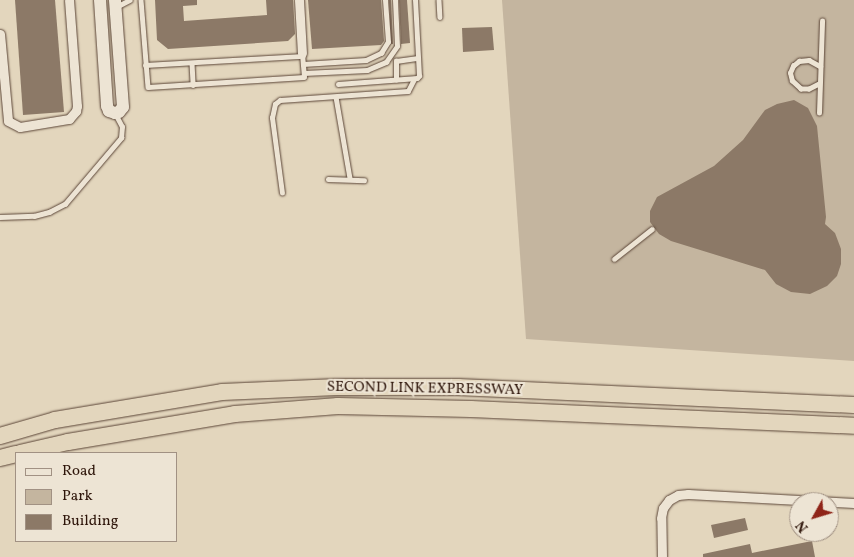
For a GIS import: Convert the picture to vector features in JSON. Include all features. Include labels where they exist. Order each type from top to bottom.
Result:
[{"type":"highway","name":"SECOND LINK EXPRESSWAY","points":[[0,436],[55,420],[222,392],[337,387],[458,388],[854,405]]},
{"type":"highway","name":"SECOND LINK EXPRESSWAY","points":[[26,452],[68,442],[235,414],[338,406],[471,409],[854,426]]},
{"type":"highway","name":"SECOND LINK EXPRESSWAY","points":[[0,458],[15,455]]},
{"type":"street","points":[[0,34],[8,121],[20,127],[64,120],[73,115],[77,106],[69,0]]},
{"type":"street","points":[[100,0],[107,106],[109,111],[115,113],[119,112],[123,107],[116,3]]},
{"type":"street","points":[[299,0],[302,55]]},
{"type":"street","points":[[662,557],[661,518],[663,508],[669,500],[678,495],[854,503]]},
{"type":"lane","points":[[116,3],[130,0]]},
{"type":"lane","points":[[141,0],[146,85],[150,87],[367,70],[386,62],[397,46],[395,0]]},
{"type":"lane","points":[[303,64],[366,60],[381,53],[388,42],[385,0]]},
{"type":"lane","points":[[338,84],[414,79],[419,76],[415,0]]},
{"type":"lane","points":[[439,0],[440,17]]},
{"type":"lane","points":[[819,113],[822,21]]},
{"type":"lane","points":[[145,65],[302,55],[304,75]]},
{"type":"lane","points":[[396,80],[396,61],[418,58]]},
{"type":"lane","points":[[820,66],[809,60],[800,61],[793,66],[790,73],[792,81],[801,89],[809,89],[820,84]]},
{"type":"lane","points":[[192,63],[193,85]]},
{"type":"lane","points":[[282,193],[272,118],[275,104],[280,100],[408,92],[414,79]]},
{"type":"lane","points":[[336,96],[350,178]]},
{"type":"lane","points":[[0,217],[34,216],[49,212],[65,204],[121,138],[122,127],[115,113]]},
{"type":"lane","points":[[328,179],[350,178],[364,180]]},
{"type":"lane","points":[[614,259],[652,229]]},
{"type":"green space","points":[[502,0],[854,0],[854,361],[526,339]]},
{"type":"building","points":[[15,0],[55,0],[64,112],[23,115]]},
{"type":"building","points":[[155,0],[197,0],[197,5],[183,6],[184,21],[267,15],[266,0],[293,0],[295,34],[288,41],[168,49],[157,40]]},
{"type":"building","points":[[308,0],[381,0],[384,41],[381,45],[312,49]]},
{"type":"building","points":[[389,0],[391,0],[393,44],[391,44]]},
{"type":"building","points":[[399,0],[407,0],[410,43],[401,44]]},
{"type":"building","points":[[492,27],[494,50],[463,52],[462,28]]},
{"type":"building","points":[[794,100],[808,108],[817,126],[826,217],[825,224],[835,233],[841,249],[841,264],[837,276],[827,286],[810,294],[791,292],[776,284],[765,270],[671,241],[659,234],[650,222],[650,211],[657,197],[714,166],[743,140],[765,110],[777,104]]},
{"type":"building","points":[[745,518],[748,530],[714,538],[711,525]]},
{"type":"building","points":[[812,542],[815,557],[703,557],[703,554],[750,544],[752,553]]}]
